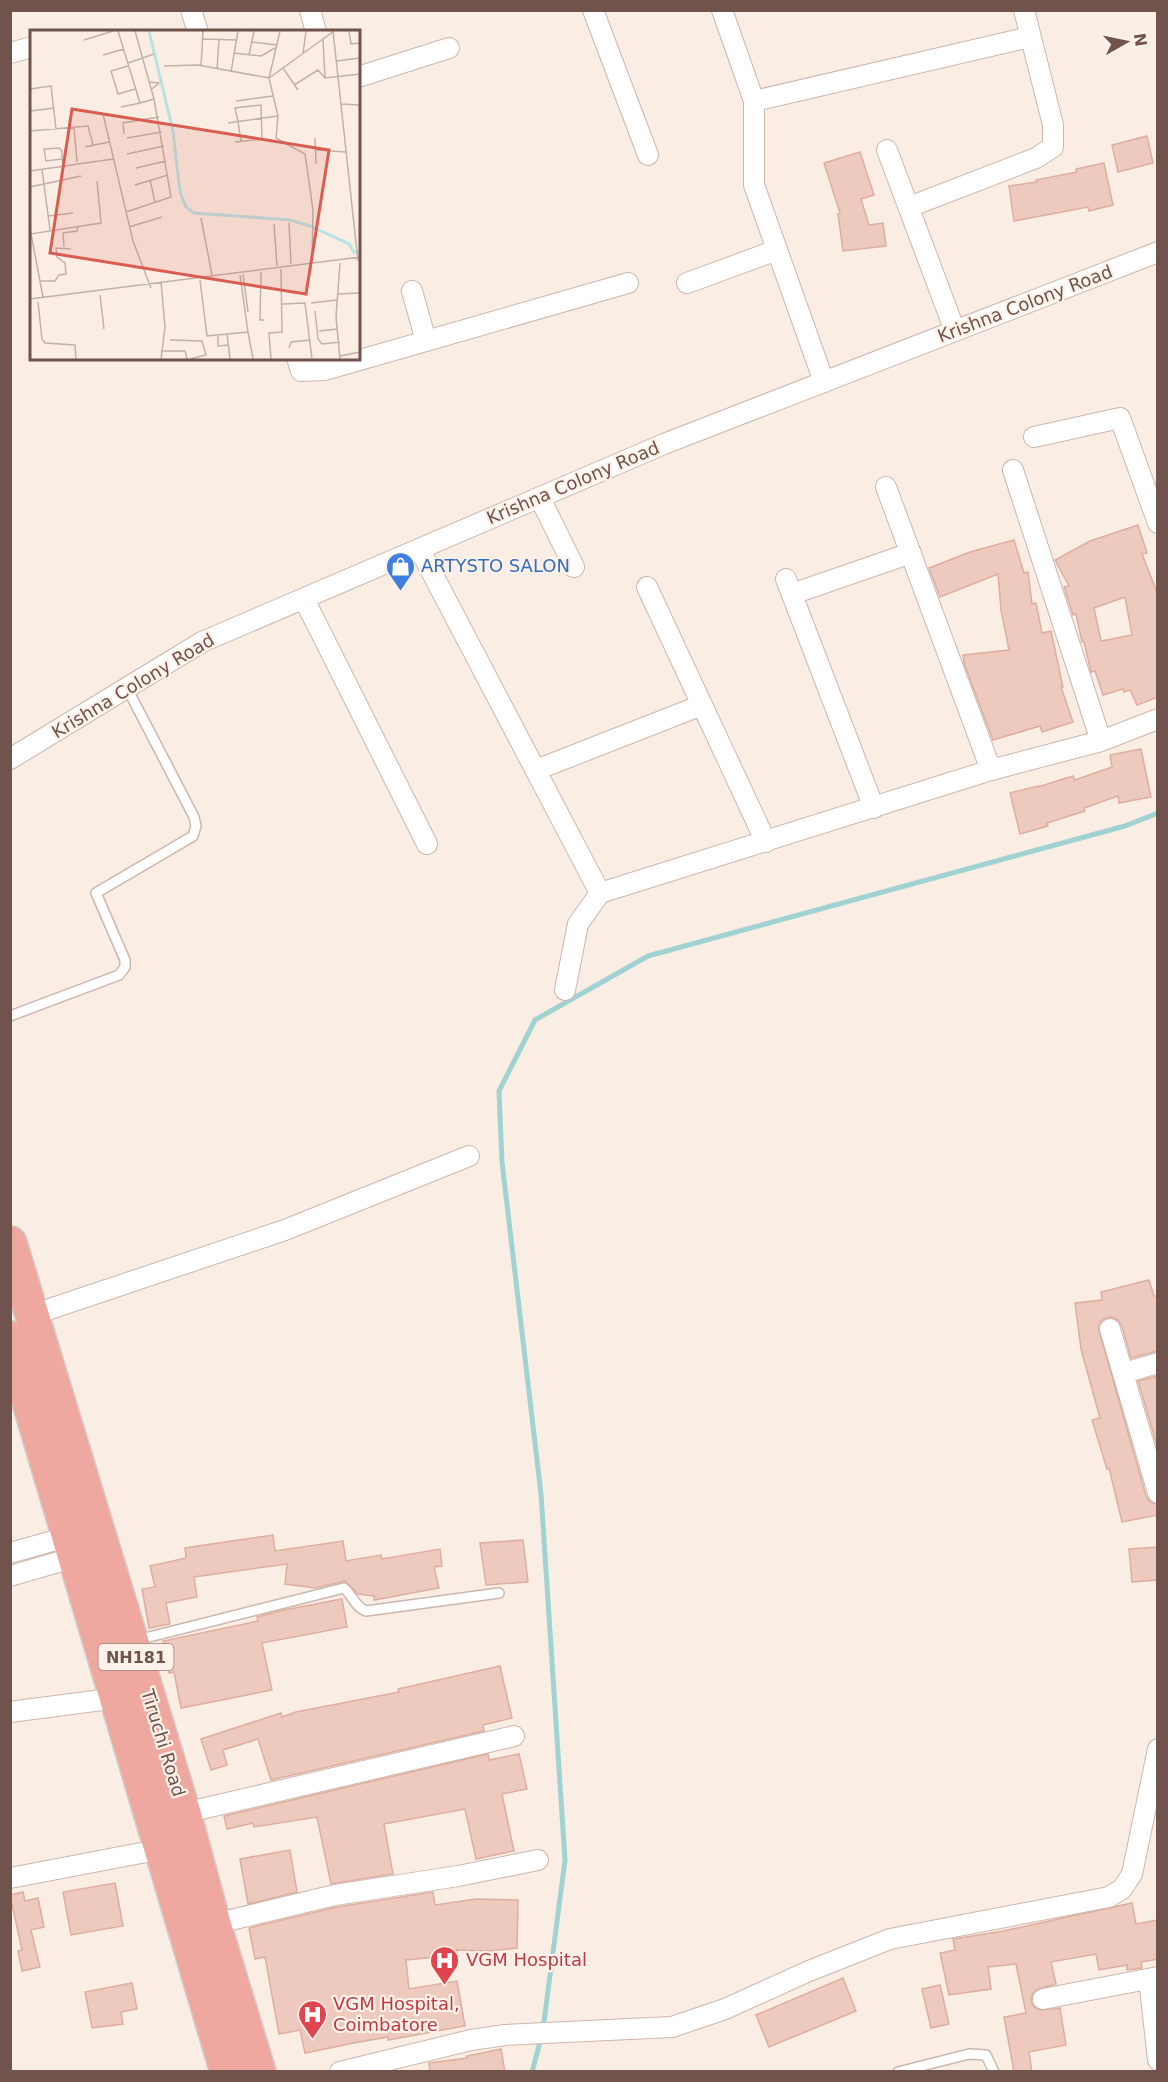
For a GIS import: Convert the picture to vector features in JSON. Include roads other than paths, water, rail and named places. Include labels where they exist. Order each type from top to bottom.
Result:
[{"type":"highway","name":"Tiruchi Road","points":[[10,1243],[21,1327],[132,1642],[259,2072]]},
{"type":"highway","name":"NH181","points":[[21,1327],[73,1546],[227,2072]]},
{"type":"street","points":[[191,10],[197,30]]},
{"type":"street","points":[[310,10],[315,30]]},
{"type":"street","points":[[593,10],[648,155]]},
{"type":"street","points":[[722,10],[754,100],[754,185],[824,382]]},
{"type":"street","points":[[909,207],[1036,158],[1053,147],[1053,125],[1024,10]]},
{"type":"street","points":[[754,100],[1030,37]]},
{"type":"street","points":[[10,52],[30,47]]},
{"type":"street","points":[[360,76],[449,48]]},
{"type":"street","points":[[887,150],[955,331]]},
{"type":"street","points":[[687,283],[777,250]]},
{"type":"street","name":"Krishna Colony Road","points":[[10,759],[202,642],[664,444],[1158,252]]},
{"type":"street","points":[[360,360],[628,283]]},
{"type":"street","points":[[412,291],[426,341]]},
{"type":"street","points":[[298,360],[301,371],[325,370],[360,360]]},
{"type":"street","points":[[1034,437],[1120,418],[1158,523]]},
{"type":"street","points":[[1013,470],[1101,741]]},
{"type":"street","points":[[886,487],[991,770]]},
{"type":"street","points":[[540,498],[574,567]]},
{"type":"street","points":[[420,549],[600,893]]},
{"type":"street","points":[[874,808],[789,587],[911,553]]},
{"type":"street","points":[[647,587],[766,842]]},
{"type":"street","points":[[304,599],[427,844]]},
{"type":"street","points":[[536,770],[702,705]]},
{"type":"street","points":[[565,990],[578,924],[600,893],[991,770],[1101,741],[1158,719]]},
{"type":"street","points":[[21,1327],[285,1230],[469,1156]]},
{"type":"street","points":[[1110,1329],[1158,1493]]},
{"type":"street","points":[[1124,1373],[1158,1363]]},
{"type":"street","points":[[10,1553],[73,1546]]},
{"type":"street","points":[[10,1576],[73,1546]]},
{"type":"street","points":[[10,1712],[117,1698]]},
{"type":"street","points":[[184,1813],[514,1736]]},
{"type":"street","points":[[340,2072],[471,2040],[530,2034],[672,2027],[725,2009],[809,1971],[891,1939],[1109,1897],[1122,1889],[1132,1874],[1158,1749]]},
{"type":"street","points":[[10,1878],[162,1849]]},
{"type":"street","points":[[214,1924],[335,1895],[458,1876],[538,1860]]},
{"type":"street","points":[[1043,1999],[1153,1978],[1158,2060]]},
{"type":"lane","points":[[10,1016],[119,975],[125,967],[125,960],[96,893],[193,836],[196,826],[194,817],[127,687]]},
{"type":"lane","points":[[132,1642],[344,1588],[359,1608],[366,1611],[499,1593]]},
{"type":"lane","points":[[898,2072],[969,2054],[986,2055],[994,2072]]},
{"type":"waterway","points":[[543,2029],[565,1860],[541,1494],[502,1162],[499,1091],[535,1020],[648,956],[1125,826],[1158,813]]},
{"type":"waterway","points":[[532,2072],[541,2038]]},
{"type":"place","name":"ARTYSTO SALON","points":[[400,592]]},
{"type":"place","name":"VGM Hospital","points":[[445,1986]]},
{"type":"place","name":"VGM Hospital, Coimbatore","points":[[312,2040]]}]
